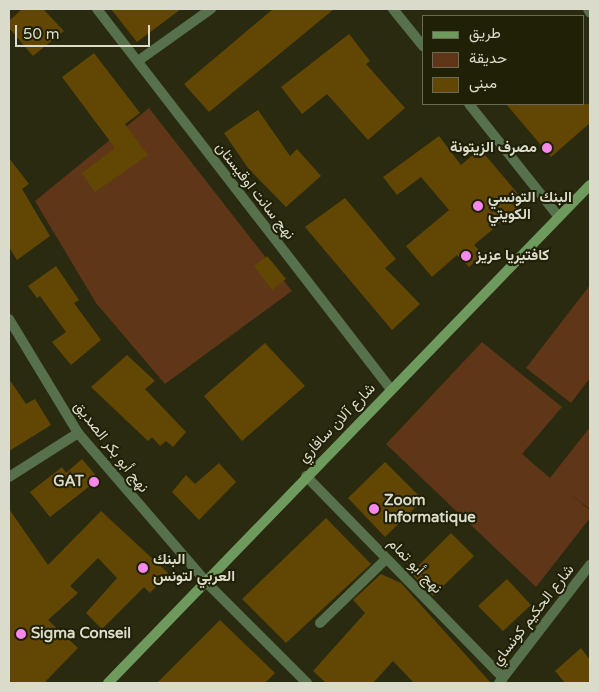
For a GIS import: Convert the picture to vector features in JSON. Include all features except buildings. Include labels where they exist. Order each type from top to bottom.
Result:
[{"type":"street","name":"نهج سانت اوقيستان","points":[[97,9],[391,390]]},
{"type":"street","points":[[138,61],[211,9]]},
{"type":"street","points":[[393,9],[422,45]]},
{"type":"street","points":[[588,9],[590,13]]},
{"type":"street","points":[[470,105],[559,217]]},
{"type":"street","name":"شارع آلان سافاري","points":[[108,683],[306,476],[590,185]]},
{"type":"street","name":"نهج أبو بكر الصديق","points":[[9,318],[11,331],[78,434],[206,582],[307,683]]},
{"type":"street","points":[[9,477],[78,434]]},
{"type":"street","name":"نهج أبو تمام","points":[[306,476],[501,680]]},
{"type":"street","points":[[320,623],[386,559]]},
{"type":"street","name":"شارع الحكيم كونساي","points":[[501,680],[590,565]]},
{"type":"green space","points":[[149,108],[292,291],[165,384],[96,303],[35,201]]},
{"type":"green space","points":[[590,285],[590,378],[571,403],[526,368]]},
{"type":"green space","points":[[482,342],[562,407],[522,454],[550,478],[590,427],[590,509],[569,493],[590,510],[590,518],[536,587],[386,444]]},
{"type":"place","name":"مصرف الزيتونة","points":[[547,148]]},
{"type":"place","name":"البنك التونسي الكويتي","points":[[478,206]]},
{"type":"place","name":"كافتيريا عزيز","points":[[466,256]]},
{"type":"place","name":"GAT","points":[[94,482]]},
{"type":"place","name":"Zoom Informatique","points":[[374,509]]},
{"type":"place","name":"البنك العربي لتونس","points":[[143,568]]},
{"type":"place","name":"Sigma Conseil","points":[[21,634]]}]
